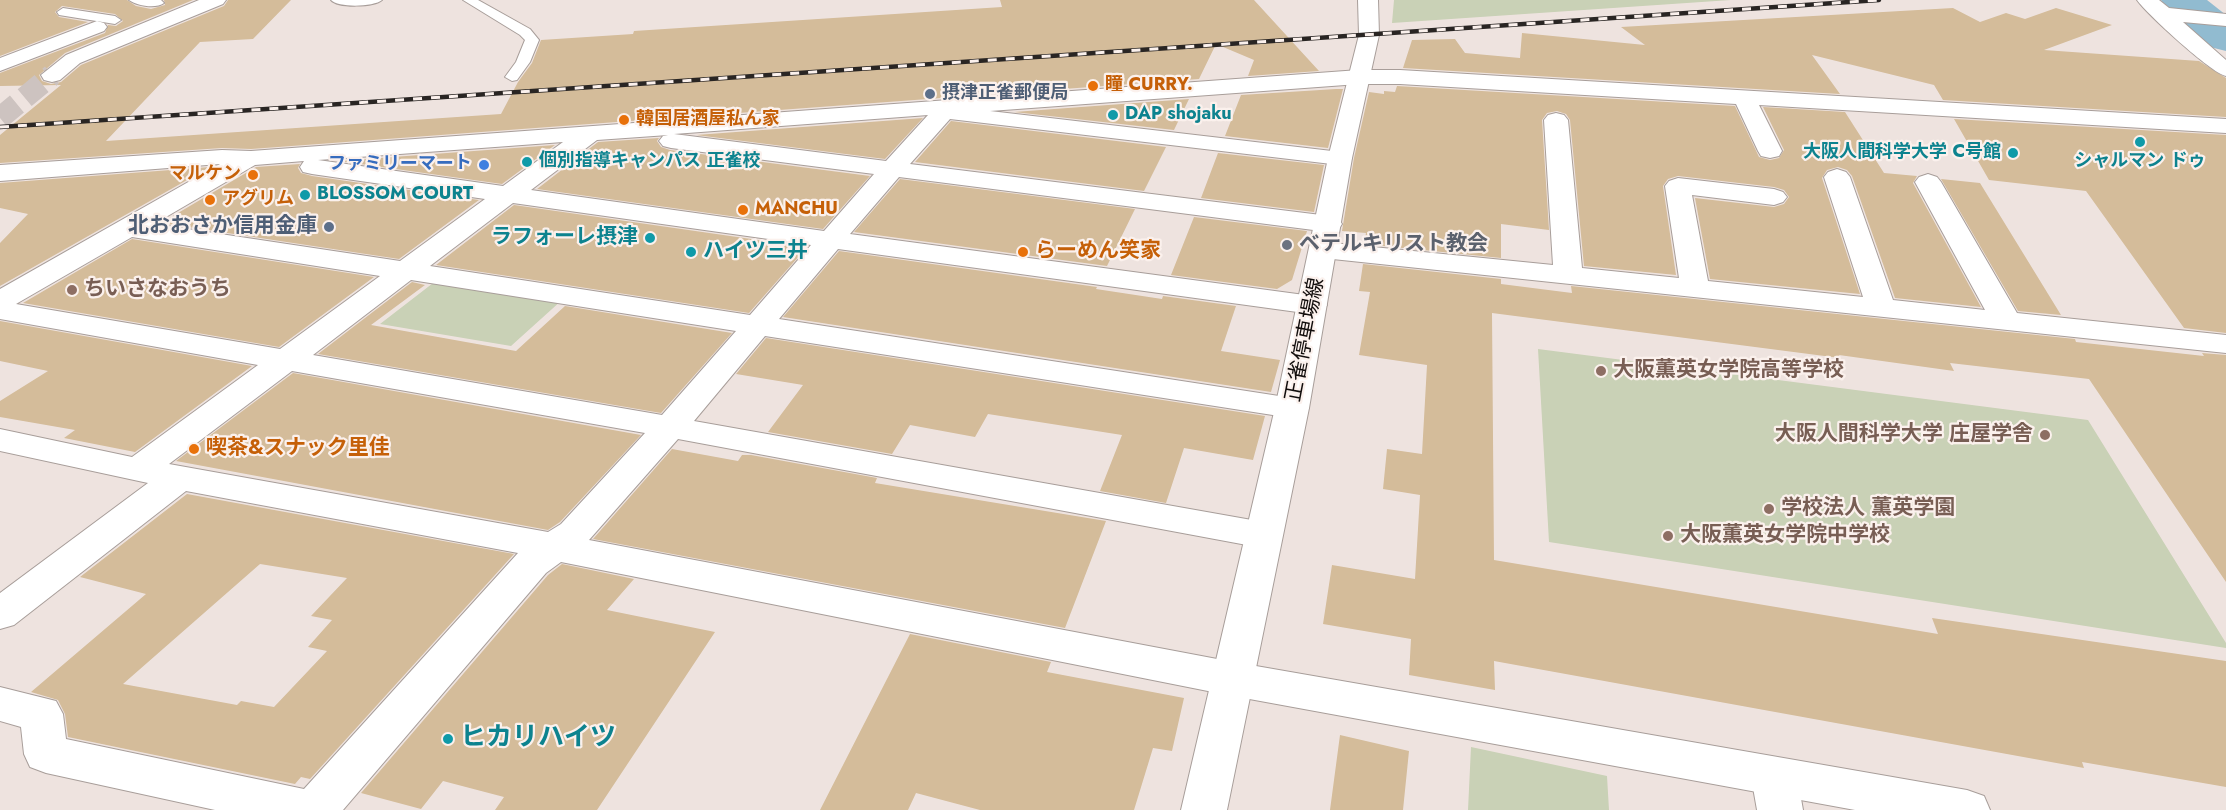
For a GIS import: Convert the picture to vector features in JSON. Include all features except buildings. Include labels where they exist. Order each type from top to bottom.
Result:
[{"type":"street","points":[[52,75],[73,59],[216,0]]},
{"type":"street","name":"正雀停車場線","points":[[1204,810],[1292,408],[1340,158],[1369,35],[1368,0]]},
{"type":"street","points":[[2147,0],[2173,15],[2212,60],[2226,70]]},
{"type":"street","points":[[2215,0],[2226,9]]},
{"type":"street","points":[[0,66],[162,1]]},
{"type":"street","points":[[2173,15],[2226,20]]},
{"type":"street","points":[[0,301],[250,158],[1359,77],[1412,77],[2226,126]]},
{"type":"street","points":[[1744,97],[1770,151]]},
{"type":"street","points":[[944,106],[957,114],[1340,158]]},
{"type":"street","points":[[314,810],[532,563],[574,533],[670,427],[942,114],[944,106]]},
{"type":"street","points":[[1556,120],[1568,276]]},
{"type":"street","points":[[2198,124],[2226,150]]},
{"type":"street","points":[[138,470],[509,195],[602,131],[893,168],[1568,276],[2226,344]]},
{"type":"street","points":[[0,163],[229,147],[250,158]]},
{"type":"street","points":[[0,173],[222,157],[250,158],[1312,305]]},
{"type":"street","points":[[1837,177],[1881,308]]},
{"type":"street","points":[[1928,182],[2006,321]]},
{"type":"street","points":[[1695,289],[1678,186],[1774,197]]},
{"type":"street","points":[[128,228],[1292,408]]},
{"type":"street","points":[[0,310],[670,427],[1263,535]]},
{"type":"street","points":[[0,440],[179,478],[1233,679],[1777,793],[1967,810]]},
{"type":"street","points":[[0,614],[179,478]]},
{"type":"street","points":[[0,704],[41,714],[46,754],[308,810]]},
{"type":"lane","points":[[135,0],[162,1]]},
{"type":"lane","points":[[337,0],[339,2],[375,0]]},
{"type":"lane","points":[[469,0],[525,32],[532,40],[523,62],[512,77]]},
{"type":"lane","points":[[63,12],[116,20]]},
{"type":"green space","points":[[1394,0],[1731,0],[1392,23]]},
{"type":"green space","points":[[437,280],[562,300],[511,346],[380,324]]},
{"type":"green space","points":[[1538,349],[2088,420],[2226,643],[2226,648],[1549,542]]},
{"type":"green space","points":[[1471,747],[1607,776],[1609,810],[1468,810]]},
{"type":"waterway","points":[[2182,0],[2226,38]]},
{"type":"tunnel","points":[[0,118],[52,75]]},
{"type":"railway","points":[[0,127],[1879,0]]},
{"type":"place","name":"瞳 CURRY.","points":[[1093,86]]},
{"type":"place","name":"摂津正雀郵便局","points":[[930,94]]},
{"type":"place","name":"DAP shojaku","points":[[1113,115]]},
{"type":"place","name":"韓国居酒屋私ん家","points":[[624,120]]},
{"type":"place","name":"シャルマン ドゥ","points":[[2140,142]]},
{"type":"place","name":"大阪人間科学大学 C号館","points":[[2013,153]]},
{"type":"place","name":"個別指導キャンパス 正雀校","points":[[527,162]]},
{"type":"place","name":"ファミリーマート","points":[[484,165]]},
{"type":"place","name":"マルケン","points":[[253,175]]},
{"type":"place","name":"BLOSSOM COURT","points":[[305,195]]},
{"type":"place","name":"アグリム","points":[[210,200]]},
{"type":"place","name":"MANCHU","points":[[743,210]]},
{"type":"place","name":"北おおさか信用金庫","points":[[329,227]]},
{"type":"place","name":"ラフォーレ摂津","points":[[650,238]]},
{"type":"place","name":"ベテルキリスト教会","points":[[1287,245]]},
{"type":"place","name":"ハイツ三井","points":[[691,252]]},
{"type":"place","name":"らーめん笑家","points":[[1023,252]]},
{"type":"place","name":"ちいさなおうち","points":[[72,290]]},
{"type":"place","name":"大阪薫英女学院高等学校","points":[[1601,371]]},
{"type":"place","name":"大阪人間科学大学 庄屋学舎","points":[[2045,435]]},
{"type":"place","name":"喫茶&スナック里佳","points":[[194,449]]},
{"type":"place","name":"学校法人 薫英学園","points":[[1769,509]]},
{"type":"place","name":"大阪薫英女学院中学校","points":[[1668,536]]},
{"type":"place","name":"ヒカリハイツ","points":[[448,739]]}]
